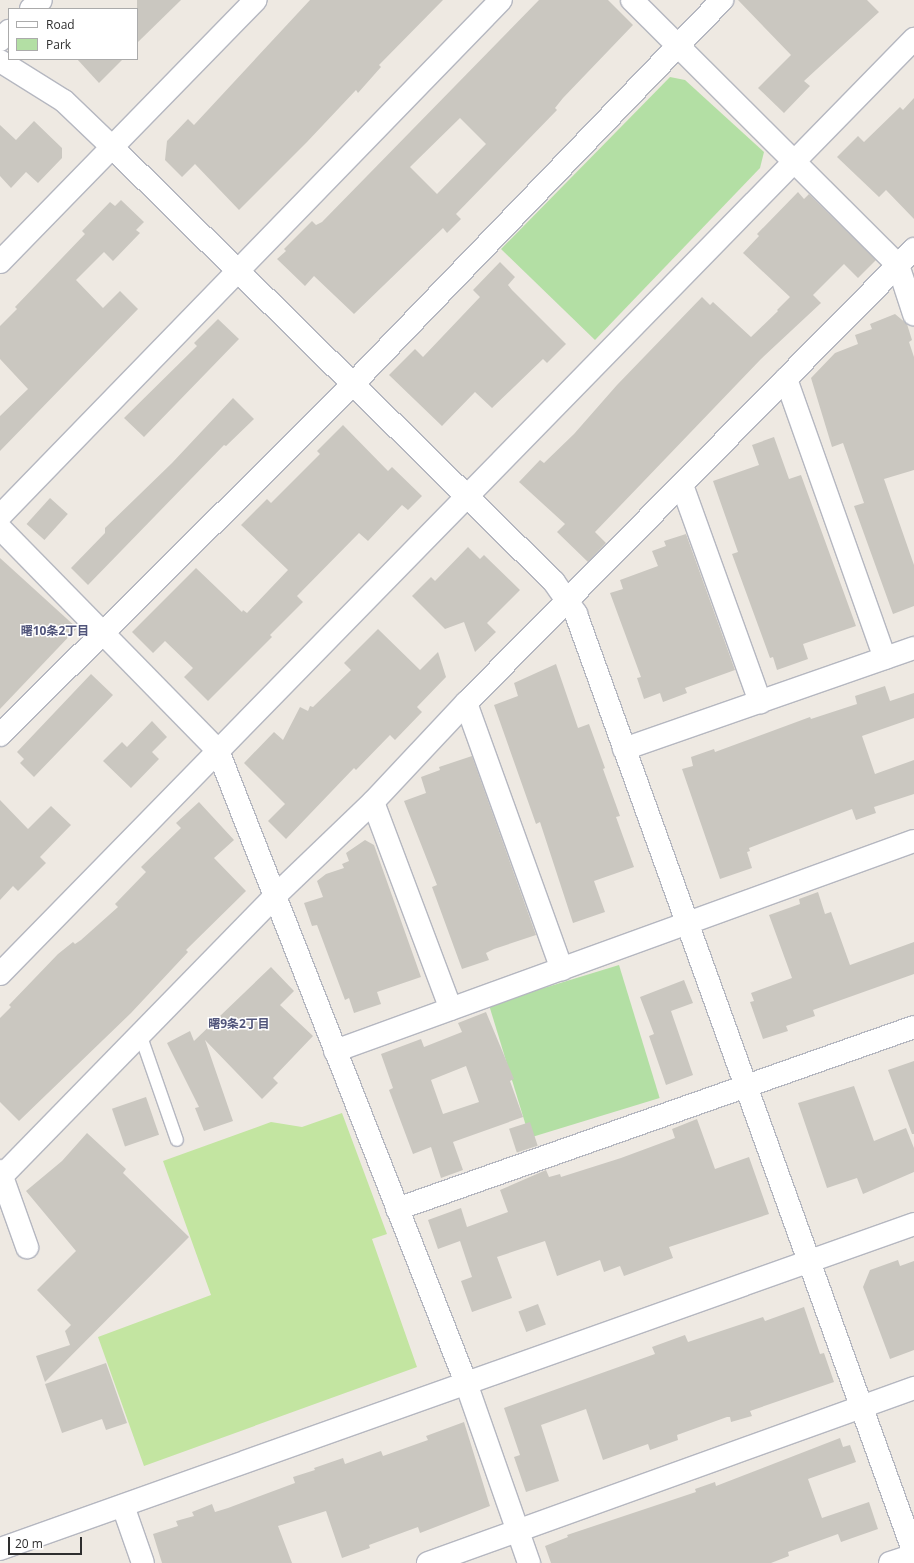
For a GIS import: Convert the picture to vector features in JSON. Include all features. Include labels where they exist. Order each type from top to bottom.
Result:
[{"type":"street","points":[[32,8],[41,0]]},
{"type":"street","points":[[0,262],[256,0]]},
{"type":"street","points":[[0,516],[501,0]]},
{"type":"street","points":[[632,0],[898,265],[914,314]]},
{"type":"street","points":[[0,735],[353,384],[677,45],[722,0]]},
{"type":"street","points":[[0,40],[8,32]]},
{"type":"street","points":[[0,974],[468,497],[914,39]]},
{"type":"street","points":[[0,61],[64,101],[112,147],[554,582],[576,614],[914,1554],[890,1563]]},
{"type":"street","points":[[27,1247],[1,1173],[275,896],[373,802],[466,703],[568,602],[914,249]]},
{"type":"street","points":[[786,379],[885,658]]},
{"type":"street","points":[[682,485],[760,702]]},
{"type":"street","points":[[0,528],[218,751],[466,1383],[529,1563]]},
{"type":"street","points":[[624,749],[914,648]]},
{"type":"street","points":[[466,703],[562,969]]},
{"type":"street","points":[[373,802],[451,1009]]},
{"type":"street","points":[[335,1051],[914,842]]},
{"type":"street","points":[[397,1209],[914,1027]]},
{"type":"street","points":[[0,1549],[914,1224]]},
{"type":"street","points":[[428,1563],[914,1388]]},
{"type":"street","points":[[123,1506],[143,1563]]},
{"type":"lane","points":[[140,1034],[177,1140]]},
{"type":"green space","points":[[670,77],[685,80],[764,152],[760,168],[595,340],[501,249]]},
{"type":"green space","points":[[619,965],[660,1098],[530,1138],[489,1005]]},
{"type":"green space","points":[[342,1113],[387,1234],[372,1239],[417,1367],[144,1466],[98,1337],[211,1295],[163,1161],[271,1122],[302,1127]]},
{"type":"building","points":[[137,0],[181,0],[138,42]]},
{"type":"building","points":[[310,0],[443,0],[379,65],[381,67],[358,93],[356,90],[307,142],[239,210],[195,164],[182,177],[165,160],[167,141],[188,119],[194,125]]},
{"type":"building","points":[[539,0],[608,0],[633,25],[563,98],[555,108],[557,110],[456,214],[461,219],[447,233],[443,228],[354,314],[314,276],[305,286],[277,259],[286,251],[284,249],[312,221],[316,225],[322,222]],"holes":[[[460,118],[486,144],[437,194],[410,167]]]},
{"type":"building","points":[[738,0],[867,0],[879,12],[804,81],[810,86],[784,113],[758,88],[791,55]]},
{"type":"building","points":[[78,60],[122,60],[99,83]]},
{"type":"building","points":[[914,98],[914,219],[886,190],[879,197],[837,157],[858,136],[864,142],[900,107],[903,110]]},
{"type":"building","points":[[34,121],[62,148],[62,158],[38,183],[26,172],[11,188],[0,176],[0,125],[16,140]]},
{"type":"building","points":[[798,192],[804,199],[809,194],[876,260],[858,278],[844,264],[813,295],[821,303],[761,359],[595,532],[606,543],[588,562],[557,532],[565,524],[519,482],[540,460],[544,463],[574,434],[617,385],[702,297],[710,305],[713,302],[751,337],[778,311],[777,310],[790,297],[743,253],[759,236],[757,234]]},
{"type":"building","points":[[121,200],[144,222],[136,230],[140,233],[113,261],[104,252],[76,280],[103,308],[120,291],[138,309],[0,451],[0,416],[28,389],[0,359],[0,326],[17,309],[15,307],[85,234],[82,231],[110,202],[115,206]]},
{"type":"building","points":[[500,262],[515,277],[508,285],[512,290],[566,344],[547,363],[543,359],[492,408],[475,392],[442,426],[389,375],[415,349],[423,357],[480,297],[473,290]]},
{"type":"building","points":[[895,314],[907,324],[912,340],[909,342],[914,357],[914,470],[884,479],[914,565],[914,606],[893,614],[854,506],[864,503],[843,443],[832,447],[811,378],[835,353],[858,344],[855,335],[872,329],[870,324]]},
{"type":"building","points":[[218,319],[239,339],[144,437],[124,418],[197,346],[194,343]]},
{"type":"building","points":[[233,398],[254,419],[226,446],[224,445],[88,585],[71,568],[105,533],[105,528],[172,463]]},
{"type":"building","points":[[343,425],[388,471],[392,467],[422,496],[408,510],[402,505],[368,541],[359,533],[297,596],[303,602],[270,635],[272,637],[208,701],[184,677],[193,668],[165,641],[153,653],[132,632],[196,568],[242,612],[243,610],[247,613],[288,570],[241,525],[267,499],[271,503],[320,454],[317,451]]},
{"type":"building","points":[[774,437],[789,479],[801,475],[856,626],[803,644],[808,659],[777,670],[773,657],[770,658],[732,554],[738,552],[713,481],[759,465],[752,445]]},
{"type":"building","points":[[50,498],[68,514],[44,540],[27,524]]},
{"type":"building","points":[[686,534],[735,670],[685,688],[687,693],[663,702],[660,693],[644,699],[637,678],[641,677],[610,593],[623,589],[620,580],[658,566],[652,551],[666,546],[664,541]]},
{"type":"building","points":[[468,547],[480,559],[484,555],[520,590],[487,623],[496,632],[475,652],[464,622],[445,629],[412,596],[431,577],[435,581]]},
{"type":"building","points":[[0,558],[77,628],[0,709]]},
{"type":"building","points":[[378,629],[420,670],[438,652],[446,677],[417,707],[422,712],[395,740],[390,735],[356,770],[354,768],[286,839],[268,821],[285,804],[244,763],[274,732],[283,740],[300,707],[308,711],[310,706],[313,707],[351,670],[344,663]]},
{"type":"building","points":[[556,664],[578,728],[589,724],[620,816],[616,817],[634,867],[594,881],[605,912],[573,923],[540,822],[536,824],[494,705],[518,696],[514,683]]},
{"type":"building","points":[[91,674],[113,695],[34,777],[20,763],[24,759],[17,752]]},
{"type":"building","points":[[885,686],[890,701],[914,693],[914,718],[862,736],[875,774],[914,760],[914,794],[874,807],[876,813],[856,820],[852,809],[749,848],[750,851],[747,852],[752,868],[720,879],[682,769],[693,766],[691,757],[714,749],[715,752],[810,717],[811,719],[857,704],[855,696]]},
{"type":"building","points":[[152,721],[167,737],[152,752],[159,759],[131,788],[103,761],[122,742],[127,747]]},
{"type":"building","points":[[472,756],[536,935],[494,949],[486,953],[489,960],[462,969],[432,887],[437,885],[404,801],[426,793],[421,777],[440,770],[439,767]]},
{"type":"building","points":[[0,800],[28,829],[51,806],[71,825],[40,857],[46,863],[18,891],[13,886],[0,900]]},
{"type":"building","points":[[199,802],[234,840],[214,858],[246,891],[186,950],[188,952],[131,1013],[19,1121],[0,1102],[0,1018],[11,1007],[9,1005],[58,954],[73,942],[75,944],[81,940],[118,907],[115,904],[146,872],[141,867],[181,828],[176,823]]},
{"type":"building","points":[[365,840],[374,845],[421,977],[377,992],[381,1004],[354,1013],[349,998],[345,1000],[317,925],[312,926],[304,903],[323,897],[317,881],[326,874],[344,868],[342,864],[349,861],[346,853]]},
{"type":"building","points":[[818,892],[825,914],[831,912],[850,965],[914,942],[914,974],[813,1010],[815,1016],[786,1026],[788,1031],[763,1039],[750,1002],[754,1001],[751,993],[792,978],[769,915],[800,904],[799,899]]},
{"type":"building","points":[[271,967],[294,991],[280,1005],[313,1036],[273,1078],[278,1083],[262,1099],[205,1040],[233,1121],[204,1131],[195,1108],[199,1107],[167,1043],[190,1031],[194,1041]]},
{"type":"building","points":[[684,980],[693,1003],[671,1011],[693,1075],[666,1085],[649,1036],[654,1034],[640,997]]},
{"type":"building","points":[[486,1012],[514,1079],[510,1081],[523,1117],[453,1142],[463,1170],[441,1178],[431,1147],[413,1154],[389,1090],[393,1088],[381,1054],[421,1039],[424,1047],[462,1032],[458,1023]],"holes":[[[466,1066],[479,1102],[443,1114],[431,1080]]]},
{"type":"building","points":[[914,1061],[914,1134],[912,1134],[888,1070]]},
{"type":"building","points":[[854,1086],[874,1141],[906,1128],[914,1148],[914,1172],[863,1194],[857,1178],[827,1188],[798,1103]]},
{"type":"building","points":[[146,1097],[159,1135],[125,1147],[112,1109]]},
{"type":"building","points":[[697,1119],[715,1169],[749,1157],[769,1214],[669,1247],[673,1258],[624,1276],[620,1266],[604,1272],[600,1260],[557,1276],[545,1241],[497,1257],[512,1298],[472,1312],[461,1281],[472,1277],[460,1241],[438,1249],[428,1220],[461,1208],[467,1227],[508,1212],[500,1190],[546,1170],[549,1177],[560,1174],[561,1177],[621,1158],[675,1138],[672,1129]]},
{"type":"building","points":[[530,1122],[538,1146],[517,1153],[509,1129]]},
{"type":"building","points":[[87,1133],[126,1169],[123,1173],[189,1237],[45,1382],[36,1356],[70,1345],[65,1331],[71,1325],[37,1290],[76,1251],[26,1191],[62,1161]]},
{"type":"building","points":[[898,1260],[900,1266],[914,1261],[914,1350],[890,1359],[863,1287],[870,1270]]},
{"type":"building","points":[[538,1304],[546,1325],[526,1332],[518,1312]]},
{"type":"building","points":[[804,1307],[820,1354],[824,1353],[834,1382],[750,1411],[752,1416],[731,1422],[730,1417],[727,1417],[677,1435],[678,1440],[650,1450],[648,1444],[603,1460],[586,1409],[541,1425],[559,1481],[526,1492],[514,1457],[520,1455],[504,1408],[655,1354],[652,1347],[685,1335],[688,1342],[763,1317],[765,1321]]},
{"type":"building","points":[[106,1363],[127,1423],[106,1430],[102,1419],[62,1433],[45,1384]]},
{"type":"building","points":[[464,1422],[490,1506],[420,1533],[418,1527],[369,1545],[370,1548],[342,1558],[326,1511],[278,1526],[292,1563],[162,1563],[153,1534],[178,1526],[176,1521],[194,1516],[192,1512],[212,1504],[215,1512],[228,1508],[295,1483],[293,1477],[315,1470],[314,1468],[343,1458],[345,1464],[381,1451],[383,1456],[428,1440],[426,1436]]},
{"type":"building","points":[[840,1438],[843,1447],[850,1445],[856,1462],[808,1479],[822,1518],[869,1502],[878,1529],[841,1542],[838,1534],[788,1552],[789,1556],[771,1563],[551,1563],[545,1546],[568,1537],[567,1535],[696,1492],[695,1489],[715,1482],[716,1486]]},
{"type":"district","name":"曙10条2丁目","points":[[55,631]]},
{"type":"district","name":"曙9条2丁目","points":[[239,1024]]}]
